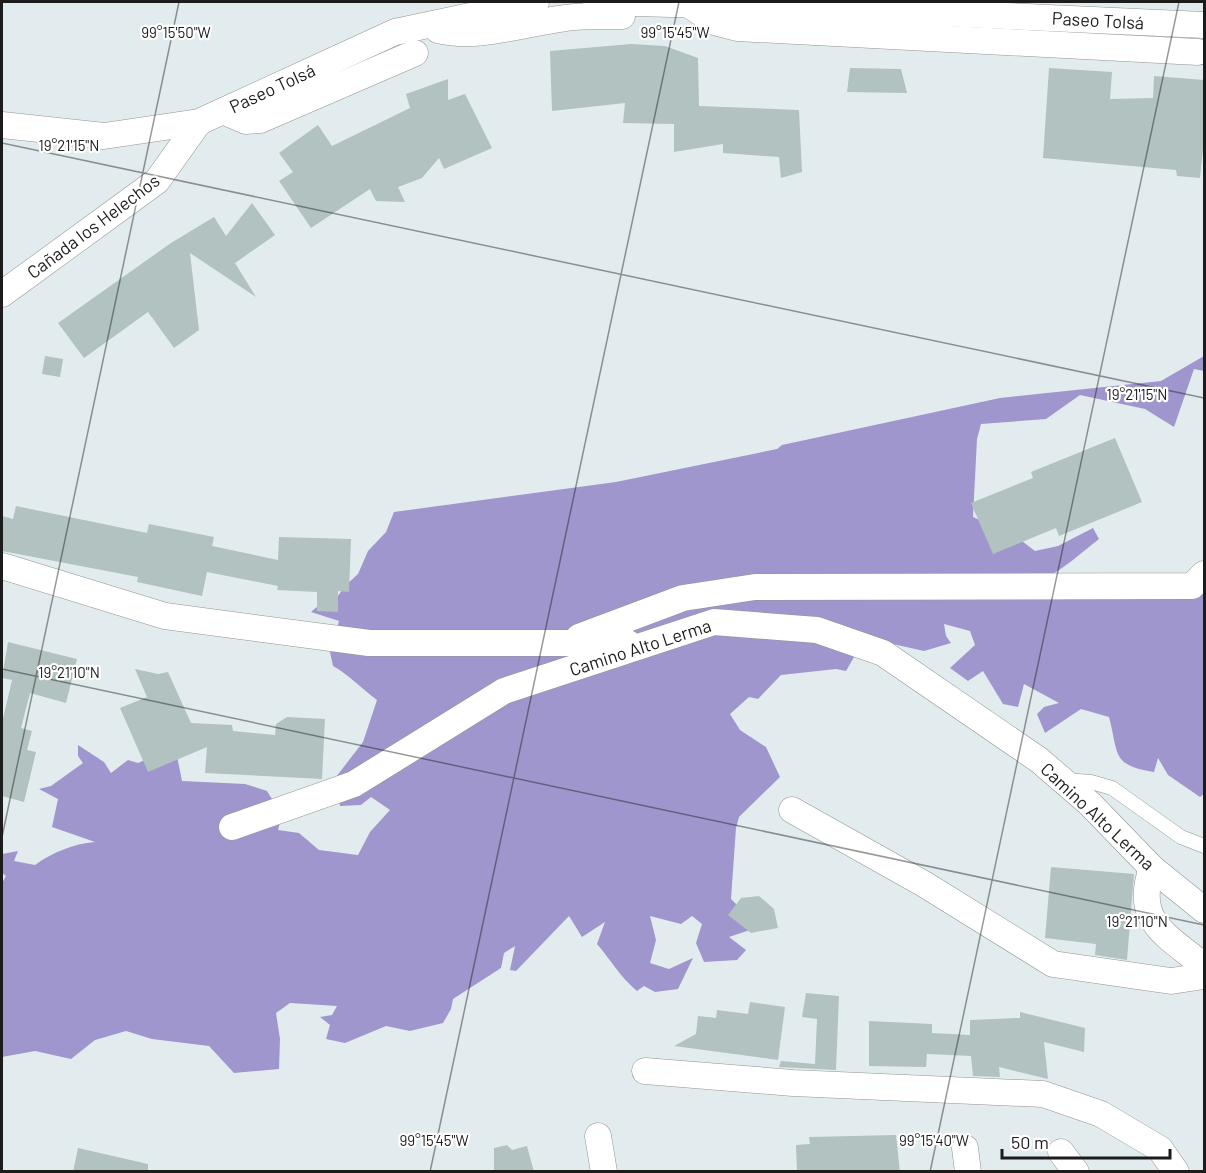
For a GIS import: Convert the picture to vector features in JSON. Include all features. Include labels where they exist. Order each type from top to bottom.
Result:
[{"type":"street","name":"Paseo Tolsá","points":[[2,125],[104,136],[199,122],[394,32],[536,2]]},
{"type":"street","name":"Paseo Tolsá","points":[[596,2],[999,8],[1204,25]]},
{"type":"street","points":[[687,4],[714,22],[737,28],[1198,52]]},
{"type":"street","points":[[423,26],[454,33],[475,33],[568,18],[657,14]]},
{"type":"street","points":[[223,111],[246,121],[260,120],[415,53]]},
{"type":"street","name":"Cañada los Helechos","points":[[2,294],[157,181],[199,122]]},
{"type":"street","points":[[2,566],[165,616],[369,643],[652,642]]},
{"type":"street","points":[[562,644],[683,598],[755,587],[1192,586],[1204,574]]},
{"type":"street","name":"Camino Alto Lerma","points":[[232,827],[354,784],[504,692],[652,642],[714,622],[817,630],[883,653],[1039,760],[1063,780],[1152,868],[1204,910]]},
{"type":"street","points":[[792,810],[924,884],[1053,964],[1171,981],[1204,976]]},
{"type":"street","points":[[1152,868],[1145,889],[1146,905],[1156,926],[1204,966]]},
{"type":"street","points":[[645,1071],[793,1083],[1043,1094],[1101,1114],[1141,1137],[1160,1149],[1176,1172]]},
{"type":"street","points":[[598,1136],[604,1172]]},
{"type":"lane","points":[[1063,780],[1091,782],[1112,788],[1181,837],[1204,846]]},
{"type":"shaded area","points":[[1204,356],[1204,371],[1194,369],[1174,427],[1145,409],[1080,395],[1046,419],[981,424],[977,439],[973,517],[1018,538],[1035,551],[1058,546],[1093,528],[1099,539],[1067,565],[1046,578],[1204,584],[1204,794],[1200,797],[1168,775],[1158,758],[1154,772],[1130,766],[1124,762],[1116,749],[1109,717],[1081,709],[1045,733],[1037,714],[1044,707],[1059,703],[1024,684],[1018,707],[1003,704],[983,671],[968,681],[950,668],[975,645],[970,631],[944,624],[946,636],[951,643],[924,651],[893,644],[875,657],[854,657],[846,671],[836,669],[781,675],[758,699],[749,697],[730,714],[740,730],[766,747],[780,777],[739,817],[736,828],[731,899],[759,927],[729,937],[746,950],[737,960],[704,962],[696,943],[702,924],[692,916],[681,924],[650,916],[656,940],[650,963],[669,969],[693,958],[678,989],[655,992],[644,986],[637,991],[597,944],[605,922],[582,937],[569,916],[516,971],[510,970],[515,946],[504,953],[501,968],[453,999],[451,1009],[443,1023],[410,1031],[386,1026],[345,1043],[326,1039],[330,1025],[320,1017],[332,1015],[337,1006],[290,1003],[276,1013],[280,1039],[279,1069],[234,1073],[209,1046],[152,1039],[126,1031],[95,1040],[71,1059],[35,1051],[2,1057],[2,883],[6,876],[2,873],[2,854],[18,851],[14,861],[35,865],[64,849],[95,842],[52,827],[58,799],[39,789],[51,786],[83,763],[78,756],[78,745],[104,762],[111,773],[128,760],[138,763],[162,752],[177,756],[182,781],[245,784],[267,791],[282,815],[278,830],[299,833],[319,850],[358,855],[370,832],[390,810],[371,797],[361,805],[340,806],[336,777],[363,742],[377,700],[333,666],[330,652],[339,621],[311,612],[318,606],[333,603],[345,586],[358,574],[368,551],[386,532],[394,512],[616,482],[777,449],[782,445],[1000,398],[1161,381]]},
{"type":"building","points":[[631,44],[665,46],[698,58],[699,106],[799,110],[802,172],[781,178],[779,157],[723,153],[723,144],[674,152],[674,124],[623,123],[625,103],[552,111],[550,51]]},
{"type":"building","points":[[850,68],[901,69],[907,93],[847,92]]},
{"type":"building","points":[[1049,68],[1112,72],[1110,99],[1153,98],[1154,76],[1204,80],[1204,139],[1200,178],[1177,176],[1176,170],[1043,158]]},
{"type":"building","points":[[448,79],[448,100],[465,94],[492,148],[444,169],[439,158],[422,178],[398,187],[405,202],[376,201],[370,189],[311,228],[279,181],[293,172],[279,153],[318,125],[332,146],[410,108],[406,94]]},
{"type":"building","points":[[252,203],[275,235],[235,263],[256,297],[190,253],[199,330],[174,348],[148,312],[84,358],[58,323],[171,243],[214,217],[226,236]]},
{"type":"building","points":[[45,356],[63,359],[60,377],[42,374]]},
{"type":"building","points":[[1115,438],[1142,502],[1059,536],[1056,528],[993,554],[971,503],[1033,478],[1031,472]]},
{"type":"building","points":[[16,506],[147,533],[149,524],[214,537],[212,546],[278,560],[279,537],[351,539],[349,592],[338,591],[338,612],[317,611],[317,592],[277,590],[278,586],[207,572],[202,596],[137,582],[138,577],[2,551],[2,516],[13,519]]},
{"type":"building","points":[[8,642],[77,659],[66,703],[30,693],[21,728],[32,731],[27,750],[36,752],[24,802],[2,796],[2,723],[12,680],[2,678]]},
{"type":"building","points":[[135,669],[158,674],[168,672],[191,723],[232,725],[233,731],[275,735],[276,724],[287,717],[325,719],[322,779],[205,773],[207,747],[148,772],[120,708],[147,697]]},
{"type":"building","points":[[1051,867],[1134,874],[1127,960],[1095,955],[1096,944],[1045,938]]},
{"type":"building","points":[[759,896],[774,909],[778,928],[751,933],[728,915],[741,898]]},
{"type":"building","points":[[806,993],[839,996],[836,1070],[779,1067],[781,1061],[815,1064],[817,1019],[802,1017]]},
{"type":"building","points":[[750,1002],[785,1007],[778,1060],[674,1046],[696,1034],[698,1016],[716,1018],[717,1010],[748,1014]]},
{"type":"building","points":[[1020,1012],[1085,1028],[1084,1052],[1044,1042],[1048,1079],[999,1067],[1000,1077],[973,1076],[971,1056],[927,1054],[926,1067],[869,1066],[869,1021],[932,1024],[932,1033],[970,1035],[970,1020],[1020,1018]]},
{"type":"building","points":[[896,1135],[900,1172],[797,1172],[796,1145],[810,1144],[809,1137]]},
{"type":"building","points":[[507,1145],[512,1150],[527,1146],[534,1172],[494,1172],[494,1148]]},
{"type":"building","points":[[78,1148],[148,1164],[148,1172],[73,1172]]}]
